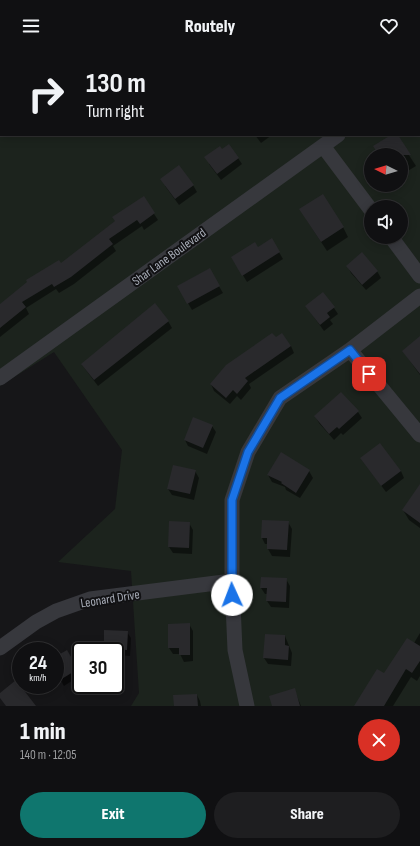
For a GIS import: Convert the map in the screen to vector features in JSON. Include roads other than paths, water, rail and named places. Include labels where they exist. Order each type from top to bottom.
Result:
[{"type":"street","name":"Shar Lane Boulevard","points":[[0,378],[337,136]]},
{"type":"street","points":[[323,146],[364,201]]},
{"type":"street","points":[[396,244],[420,276]]},
{"type":"street","points":[[247,706],[235,650],[232,581],[232,500],[248,452],[280,398],[350,350],[420,296]]},
{"type":"street","points":[[350,350],[420,435]]},
{"type":"street","name":"Leonard Drive","points":[[0,648],[36,622],[56,611],[90,599],[232,581]]}]
